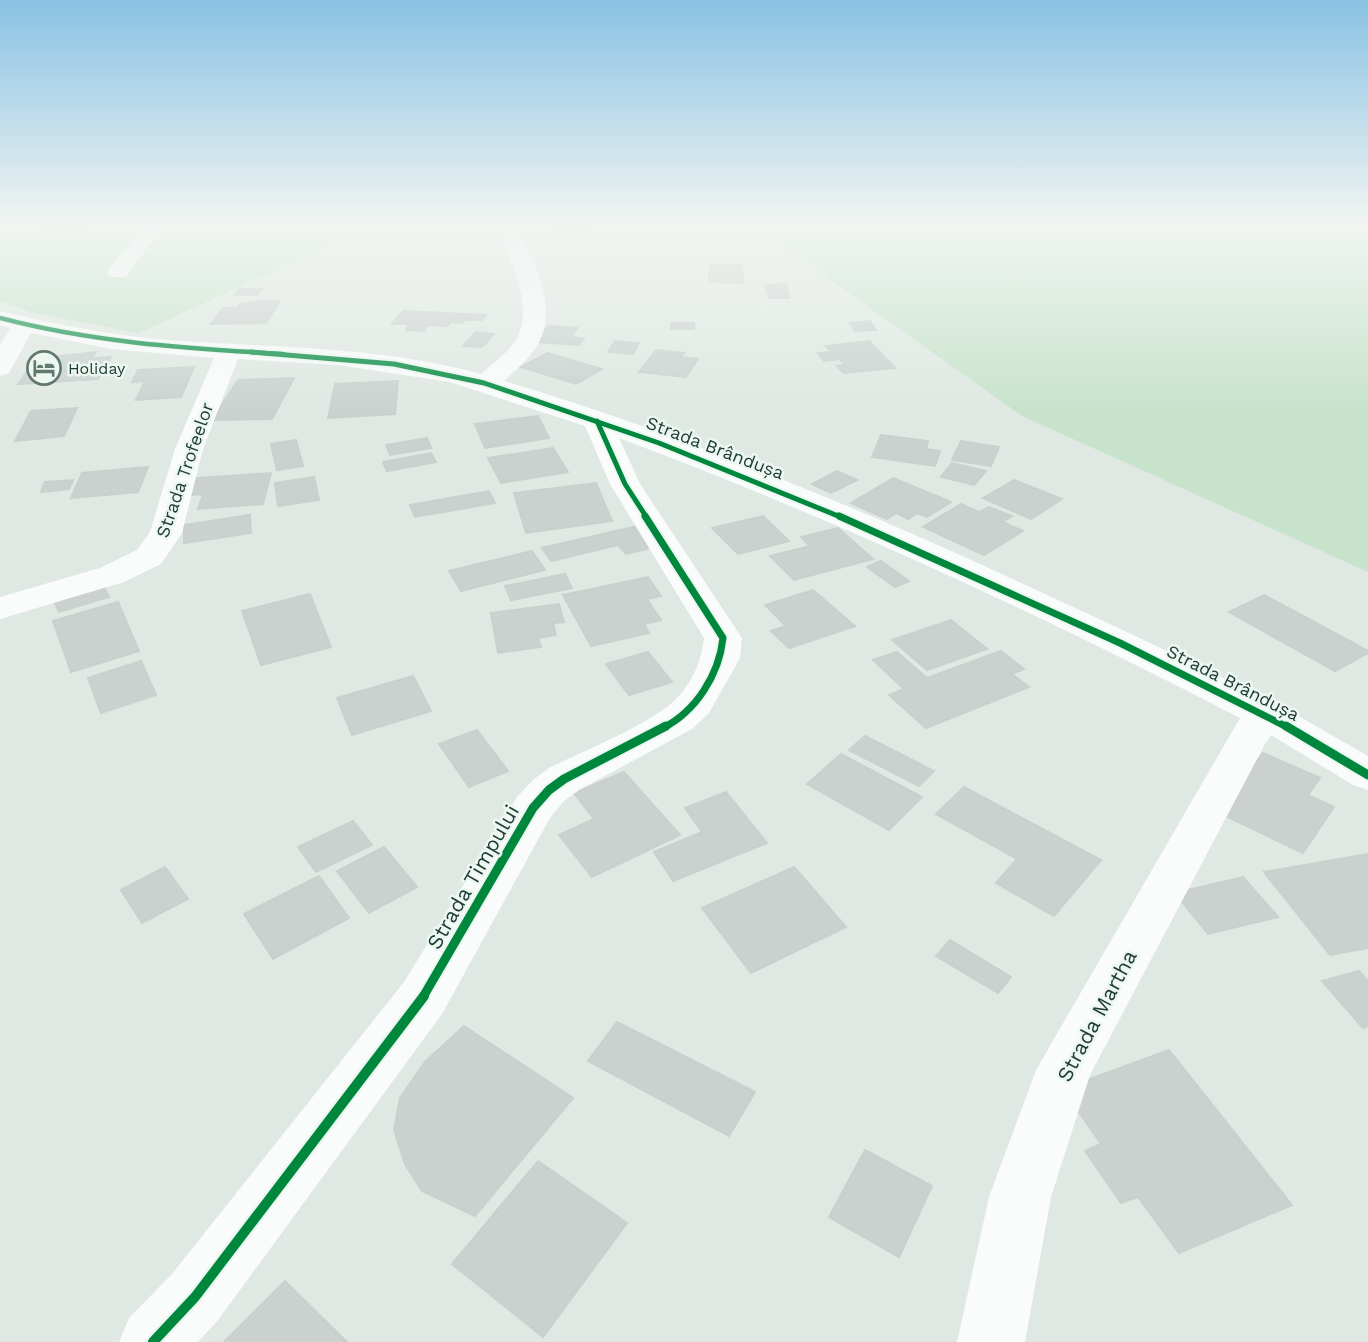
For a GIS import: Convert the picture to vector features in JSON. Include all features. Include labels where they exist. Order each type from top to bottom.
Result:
[{"type":"street","points":[[487,383],[526,343],[534,318],[531,288]]},
{"type":"street","points":[[0,368],[12,322]]},
{"type":"street","name":"Strada Brândușa","points":[[12,322],[119,342],[368,360],[416,367],[487,383],[787,492],[1066,619],[1264,714],[1368,775]]},
{"type":"street","name":"Strada Trofeelor","points":[[0,608],[111,575],[149,558],[166,533],[189,449],[229,351]]},
{"type":"street","name":"Strada Timpului","points":[[153,1342],[195,1297],[423,998],[533,808],[549,790],[564,779],[678,720],[695,704],[721,658],[723,638],[625,484],[597,421]]},
{"type":"street","name":"Strada Martha","points":[[991,1342],[1020,1198],[1064,1070],[1245,741],[1264,714]]},
{"type":"green space","points":[[0,288],[238,288],[139,333],[33,313],[0,301]]},
{"type":"green space","points":[[841,288],[1368,288],[1368,572],[1022,416]]},
{"type":"building","points":[[766,288],[787,288],[790,298],[769,298]]},
{"type":"building","points":[[239,289],[262,289],[257,295],[234,295]]},
{"type":"building","points":[[280,301],[266,323],[211,324],[223,308],[237,308],[240,304]]},
{"type":"building","points":[[403,311],[486,315],[482,320],[450,322],[448,326],[428,325],[424,331],[406,330],[410,324],[392,324]]},
{"type":"building","points":[[870,321],[876,330],[855,331],[850,323]]},
{"type":"building","points":[[671,323],[694,323],[694,329],[671,329]]},
{"type":"building","points":[[548,326],[577,328],[571,337],[584,339],[579,345],[536,342]]},
{"type":"building","points":[[476,332],[494,334],[482,347],[463,346]]},
{"type":"building","points":[[615,341],[639,343],[633,354],[608,352]]},
{"type":"building","points":[[869,341],[895,368],[844,373],[837,366],[845,365],[840,359],[824,361],[818,353],[832,352],[826,346]]},
{"type":"building","points":[[656,350],[684,353],[681,357],[698,359],[686,377],[639,372]]},
{"type":"building","points":[[96,352],[92,358],[111,357],[98,379],[18,384],[36,359]]},
{"type":"building","points":[[547,353],[602,369],[576,384],[521,367]]},
{"type":"building","points":[[194,367],[181,397],[136,400],[145,381],[132,382],[138,370]]},
{"type":"building","points":[[294,378],[272,419],[212,420],[238,380]]},
{"type":"building","points":[[398,381],[395,414],[328,418],[335,384]]},
{"type":"building","points":[[77,408],[64,436],[15,441],[31,411]]},
{"type":"building","points":[[538,416],[549,438],[485,448],[475,424]]},
{"type":"building","points":[[881,435],[928,441],[926,449],[940,451],[935,466],[872,457]]},
{"type":"building","points":[[427,438],[431,448],[390,455],[386,445]]},
{"type":"building","points":[[296,440],[303,466],[277,470],[271,444]]},
{"type":"building","points":[[961,441],[999,447],[991,466],[952,460]]},
{"type":"building","points":[[553,448],[568,472],[501,483],[488,458]]},
{"type":"building","points":[[431,453],[436,462],[387,471],[383,462]]},
{"type":"building","points":[[952,463],[986,471],[974,485],[941,477]]},
{"type":"building","points":[[148,467],[138,492],[71,498],[82,473]]},
{"type":"building","points":[[837,471],[857,480],[831,493],[812,484]]},
{"type":"building","points":[[271,473],[263,504],[198,509],[203,494],[178,496],[184,479]]},
{"type":"building","points":[[314,477],[319,500],[278,506],[275,483]]},
{"type":"building","points":[[893,478],[951,502],[927,517],[917,513],[908,519],[896,513],[887,519],[851,503]]},
{"type":"building","points":[[73,480],[69,489],[41,492],[45,482]]},
{"type":"building","points":[[1014,480],[1062,499],[1031,519],[983,498]]},
{"type":"building","points":[[596,483],[612,521],[526,533],[514,493]]},
{"type":"building","points":[[489,491],[495,503],[415,517],[410,505]]},
{"type":"building","points":[[961,504],[979,512],[989,507],[1012,516],[1003,522],[1023,531],[984,555],[923,527]]},
{"type":"building","points":[[250,515],[251,533],[184,543],[184,525]]},
{"type":"building","points":[[763,516],[789,541],[738,554],[712,528]]},
{"type":"building","points":[[637,526],[655,547],[626,554],[618,545],[551,561],[542,548]]},
{"type":"building","points":[[838,528],[873,559],[794,580],[770,556],[810,546],[801,537]]},
{"type":"building","points":[[532,551],[545,570],[461,591],[449,571]]},
{"type":"building","points":[[881,561],[909,581],[895,587],[867,567]]},
{"type":"building","points":[[565,574],[572,588],[511,600],[505,586]]},
{"type":"building","points":[[648,577],[661,596],[647,599],[661,620],[644,624],[649,633],[591,646],[563,595]]},
{"type":"building","points":[[103,586],[109,597],[59,612],[54,601]]},
{"type":"building","points":[[813,590],[855,626],[789,648],[771,631],[786,626],[765,605]]},
{"type":"building","points":[[310,594],[331,647],[261,665],[242,611]]},
{"type":"building","points":[[1264,595],[1368,653],[1335,671],[1229,612]]},
{"type":"building","points":[[118,602],[139,651],[71,672],[53,621]]},
{"type":"building","points":[[559,604],[564,622],[553,623],[556,635],[538,638],[541,647],[498,653],[491,613]]},
{"type":"building","points":[[951,620],[987,649],[927,670],[892,640]]},
{"type":"building","points":[[1001,651],[1024,669],[1012,674],[1029,687],[926,728],[889,695],[904,689],[873,660],[897,652],[927,678]]},
{"type":"building","points":[[648,652],[672,682],[629,695],[606,664]]},
{"type":"building","points":[[141,661],[156,695],[101,713],[88,678]]},
{"type":"building","points":[[413,676],[431,711],[352,735],[337,698]]},
{"type":"building","points":[[477,730],[508,771],[469,787],[439,744]]},
{"type":"building","points":[[865,736],[934,771],[919,786],[849,750]]},
{"type":"building","points":[[1263,753],[1320,778],[1308,795],[1334,807],[1303,853],[1217,812]]},
{"type":"building","points":[[841,754],[922,797],[889,830],[807,784]]},
{"type":"building","points":[[624,772],[680,835],[592,877],[559,835],[594,819],[574,793]]},
{"type":"building","points":[[964,787],[1101,860],[1054,916],[996,883],[1017,859],[936,814]]},
{"type":"building","points":[[726,792],[767,843],[673,881],[654,852],[702,832],[685,808]]},
{"type":"building","points":[[353,821],[372,845],[316,872],[298,847]]},
{"type":"building","points":[[384,847],[417,887],[369,913],[337,871]]},
{"type":"building","points":[[1368,854],[1368,948],[1330,955],[1264,872]]},
{"type":"building","points":[[165,867],[188,899],[142,923],[121,890]]},
{"type":"building","points":[[794,867],[846,927],[751,973],[702,908]]},
{"type":"building","points":[[319,876],[349,918],[273,959],[244,914]]},
{"type":"building","points":[[1243,877],[1278,917],[1208,934],[1175,893]]},
{"type":"building","points":[[950,940],[1011,977],[998,993],[936,956]]},
{"type":"building","points":[[1359,971],[1368,981],[1368,1026],[1363,1028],[1322,981]]},
{"type":"building","points":[[617,1022],[755,1092],[729,1136],[588,1061]]},
{"type":"building","points":[[464,1026],[573,1098],[475,1216],[422,1191],[405,1164],[394,1130],[400,1098],[425,1062]]},
{"type":"building","points":[[1169,1050],[1292,1205],[1179,1253],[1138,1197],[1121,1203],[1085,1151],[1101,1144],[1063,1089]]},
{"type":"building","points":[[865,1150],[932,1186],[899,1257],[829,1217]]},
{"type":"building","points":[[538,1161],[627,1223],[543,1337],[452,1264]]},
{"type":"building","points":[[285,1281],[347,1342],[224,1342]]},
{"type":"cycle path","points":[[0,318],[111,342],[394,364],[450,374],[517,393],[697,457],[882,535],[1214,689],[1287,727],[1368,775]]},
{"type":"cycle path","points":[[153,1342],[195,1297],[423,998],[533,808],[549,790],[564,779],[678,720],[695,704],[721,658],[723,638],[625,484],[597,421]]},
{"type":"place","name":"Holiday","points":[[44,368]]}]
